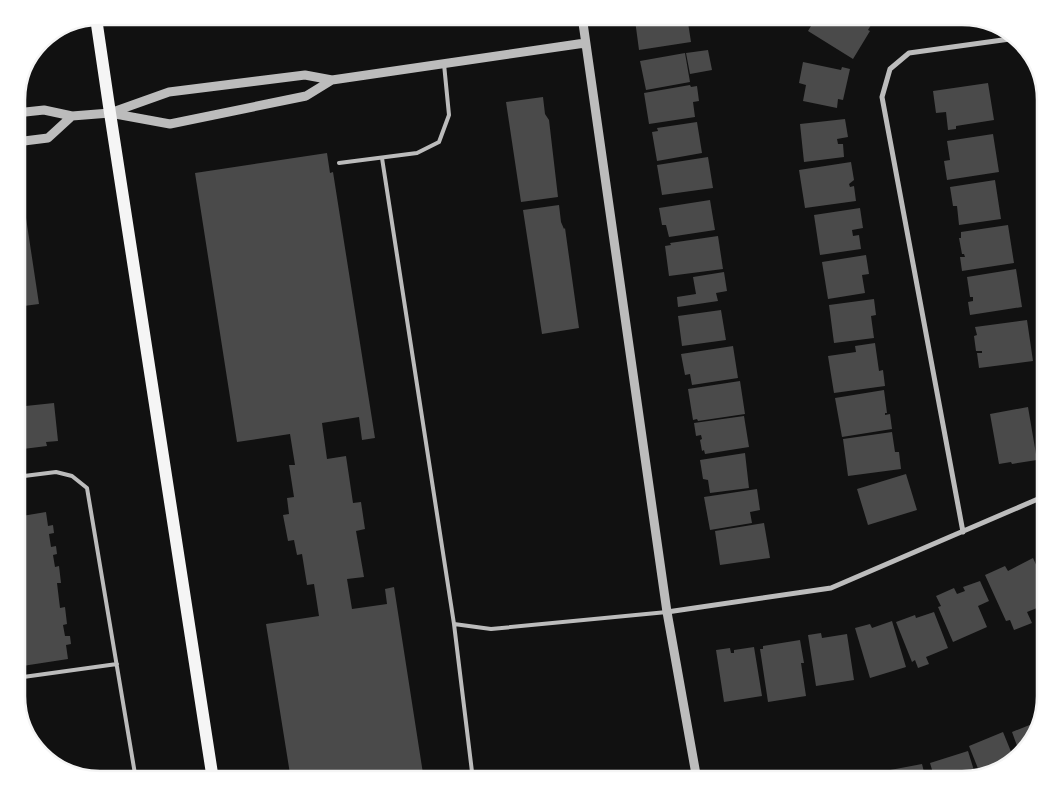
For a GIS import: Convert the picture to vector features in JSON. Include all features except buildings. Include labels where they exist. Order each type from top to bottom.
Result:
[{"type":"main road","points":[[97,25],[212,771]]},
{"type":"street","points":[[583,25],[667,612],[695,771]]},
{"type":"street","points":[[963,532],[882,98],[890,69],[909,53],[1007,39]]},
{"type":"street","points":[[110,113],[169,92],[305,75],[332,80],[585,43]]},
{"type":"street","points":[[25,112],[44,110],[72,116],[110,113],[170,124],[306,96],[332,80]]},
{"type":"street","points":[[25,141],[48,138],[72,116]]},
{"type":"street","points":[[667,612],[831,588],[1037,499]]},
{"type":"lane","points":[[339,163],[417,153],[438,142],[449,115],[444,64]]},
{"type":"lane","points":[[382,158],[454,624],[472,771]]},
{"type":"lane","points":[[25,476],[56,472],[72,476],[87,488],[135,771]]},
{"type":"lane","points":[[454,624],[491,629],[667,612]]},
{"type":"lane","points":[[25,677],[117,664]]}]
